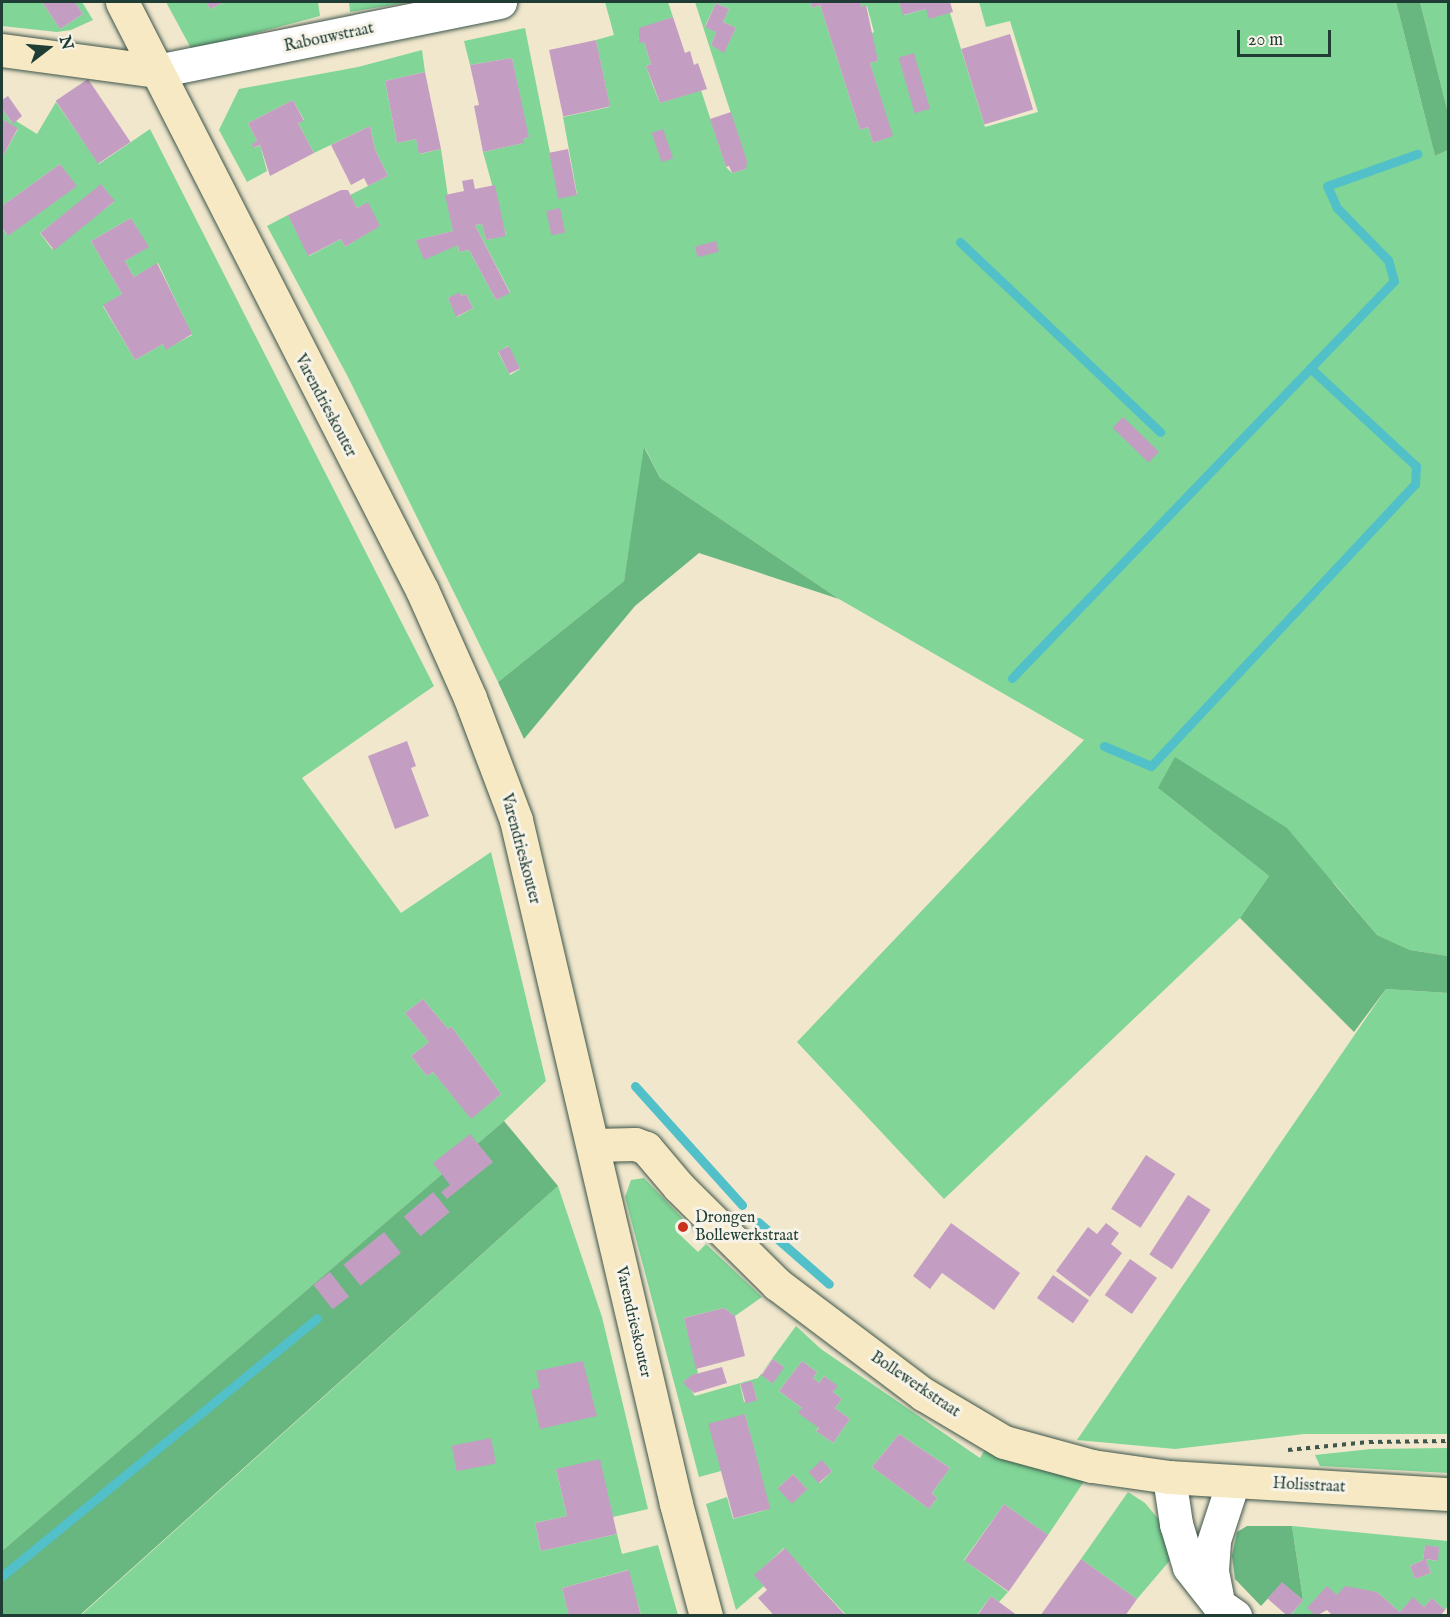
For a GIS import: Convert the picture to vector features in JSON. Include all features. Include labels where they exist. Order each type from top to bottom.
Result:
[{"type":"street","name":"Varendrieskouter","points":[[122,2],[292,341],[422,590],[470,698],[516,820],[676,1504],[706,1616]]},
{"type":"street","name":"Rabouwstraat","points":[[157,71],[500,2]]},
{"type":"street","points":[[2,50],[157,71]]},
{"type":"street","name":"Bollewerkstraat","points":[[593,1146],[635,1144],[646,1148],[679,1187],[777,1284],[923,1394],[1004,1442],[1092,1466],[1169,1477]]},
{"type":"street","points":[[1169,1477],[1176,1524],[1189,1567],[1226,1610]]},
{"type":"street","name":"Holisstraat","points":[[1169,1477],[1449,1494]]},
{"type":"street","points":[[1226,1610],[1212,1570],[1214,1540],[1233,1482]]},
{"type":"path","points":[[1285,1450],[1315,1445],[1449,1441]]},
{"type":"green space","points":[[2,2],[42,2],[60,29],[83,14],[75,2],[82,2],[93,20],[71,30],[57,32],[2,26]]},
{"type":"green space","points":[[166,2],[206,2],[210,9],[225,2],[318,2],[320,16],[192,50]]},
{"type":"green space","points":[[349,2],[410,2],[350,12]]},
{"type":"green space","points":[[605,2],[668,2],[673,17],[639,29],[642,37],[638,39],[644,42],[651,64],[646,66],[653,86],[660,103],[701,90],[726,167],[732,173],[746,169],[746,160],[695,2],[810,2],[812,8],[820,5],[860,130],[868,127],[873,143],[892,136],[870,63],[878,61],[870,34],[874,32],[867,6],[862,7],[860,2],[899,2],[904,15],[926,9],[950,13],[985,127],[1038,112],[1010,21],[986,27],[979,2],[1396,2],[1435,156],[1448,150],[1448,956],[1410,950],[1377,935],[1334,883],[1158,788],[1269,876],[1240,918],[944,1199],[797,1042],[1084,740],[839,599],[660,478],[645,448],[624,581],[498,682],[348,377],[267,226],[288,215],[309,256],[341,239],[345,247],[379,226],[367,203],[357,208],[350,195],[388,176],[375,149],[370,126],[314,153],[298,123],[304,120],[293,100],[248,123],[257,141],[252,145],[254,148],[260,145],[267,171],[247,182],[219,130],[239,89],[358,67],[422,50],[425,72],[385,81],[397,143],[416,139],[420,154],[441,149],[453,231],[417,240],[458,245],[459,252],[469,250],[496,300],[510,292],[475,225],[482,224],[486,240],[506,235],[483,152],[523,143],[523,139],[528,137],[512,58],[470,65],[464,41],[525,28],[559,198],[577,194],[563,117],[610,107],[596,40],[614,35]],"holes":[[[716,3],[729,9],[723,22],[736,28],[724,52],[711,45],[716,32],[705,26]],[[460,293],[461,296],[466,294],[473,308],[457,317],[448,298]],[[508,346],[520,369],[510,375],[498,352]]]},
{"type":"green space","points":[[1396,2],[1420,2],[1448,113],[1448,150],[1435,156]]},
{"type":"green space","points":[[1420,2],[1448,2],[1448,113]]},
{"type":"green space","points":[[56,102],[99,164],[150,129],[434,686],[302,778],[401,913],[491,852],[546,1081],[504,1121],[2,1551],[2,227],[7,235],[76,186],[60,164],[2,206],[2,158],[18,129],[2,119],[2,109],[12,123],[16,121],[37,134]],"holes":[[[102,185],[114,202],[52,249],[40,233]],[[131,218],[148,247],[125,261],[134,277],[158,263],[192,335],[166,349],[163,344],[135,360],[103,306],[122,294],[91,241]],[[423,999],[448,1029],[451,1026],[501,1094],[471,1118],[433,1072],[427,1076],[411,1056],[429,1042],[405,1013]]]},
{"type":"green space","points":[[644,447],[660,478],[839,599],[699,553],[635,606],[524,739],[498,682],[624,581]]},
{"type":"green space","points":[[1175,757],[1287,828],[1377,935],[1410,950],[1448,956],[1448,993],[1386,989],[1354,1032],[1240,918],[1269,876],[1158,788]]},
{"type":"green space","points":[[1386,989],[1448,993],[1448,1434],[1304,1434],[1175,1449],[1077,1440]]},
{"type":"green space","points":[[504,1121],[558,1186],[80,1615],[2,1615],[2,1551]]},
{"type":"green space","points":[[644,1178],[689,1225],[679,1234],[698,1252],[706,1244],[762,1297],[735,1316],[724,1308],[684,1318],[698,1373],[684,1381],[695,1396],[758,1378],[796,1326],[821,1349],[980,1458],[987,1446],[1085,1480],[1048,1535],[1004,1504],[964,1560],[1008,1592],[999,1602],[991,1596],[977,1615],[846,1615],[784,1548],[755,1575],[764,1586],[736,1610],[706,1504],[727,1497],[733,1519],[769,1509],[745,1414],[721,1471],[699,1477],[625,1197],[631,1180]],"holes":[[[773,1359],[784,1367],[772,1383],[761,1374]],[[802,1361],[817,1372],[813,1378],[819,1383],[824,1376],[837,1386],[833,1392],[842,1399],[835,1408],[850,1419],[833,1443],[816,1431],[822,1423],[779,1391]],[[752,1382],[757,1399],[744,1402],[740,1384]],[[899,1434],[950,1468],[932,1493],[937,1498],[929,1509],[872,1467]],[[822,1461],[832,1471],[820,1483],[810,1473]],[[793,1474],[807,1489],[793,1502],[778,1488]]]},
{"type":"green space","points":[[558,1186],[602,1317],[648,1509],[613,1517],[556,1469],[567,1516],[535,1523],[541,1551],[617,1534],[622,1554],[658,1545],[678,1615],[641,1615],[628,1570],[562,1588],[569,1615],[80,1616]]},
{"type":"green space","points":[[1448,1448],[1448,1473],[1320,1466],[1315,1455],[1371,1449]]},
{"type":"green space","points":[[1128,1492],[1145,1503],[1160,1521],[1172,1558],[1137,1599],[1081,1559]]},
{"type":"green space","points":[[1247,1526],[1292,1526],[1303,1600],[1282,1583],[1261,1606],[1235,1579],[1232,1556],[1237,1532]]},
{"type":"green space","points":[[1292,1526],[1448,1541],[1448,1606],[1445,1610],[1432,1598],[1424,1607],[1413,1598],[1400,1612],[1377,1592],[1348,1589],[1316,1615],[1290,1616],[1303,1600]],"holes":[[[1425,1546],[1439,1547],[1437,1561],[1426,1559],[1431,1573],[1415,1579],[1410,1566],[1423,1560]]]},
{"type":"building","points":[[42,2],[75,2],[83,14],[60,29]]},
{"type":"building","points":[[206,2],[225,2],[210,9]]},
{"type":"building","points":[[810,2],[860,2],[862,7],[866,5],[878,61],[870,63],[893,136],[873,143],[868,127],[860,130],[820,5],[812,8]]},
{"type":"building","points":[[899,2],[950,2],[953,12],[929,19],[926,9],[903,15]]},
{"type":"building","points":[[716,3],[729,9],[723,22],[736,28],[724,53],[711,45],[716,32],[705,27]]},
{"type":"building","points":[[673,17],[685,53],[690,51],[694,65],[698,63],[707,89],[660,103],[646,66],[651,64],[644,42],[639,43],[639,28]]},
{"type":"building","points":[[1010,34],[1033,110],[984,124],[961,49]]},
{"type":"building","points":[[596,40],[610,107],[563,116],[549,50]]},
{"type":"building","points":[[914,53],[930,109],[915,113],[899,57]]},
{"type":"building","points":[[512,58],[529,137],[523,139],[524,143],[483,152],[474,106],[479,105],[470,65]]},
{"type":"building","points":[[425,72],[441,149],[419,154],[416,139],[397,143],[385,81]]},
{"type":"building","points":[[88,79],[130,142],[98,164],[56,101]]},
{"type":"building","points":[[8,96],[22,116],[13,124],[2,109],[2,100]]},
{"type":"building","points":[[293,100],[304,121],[298,123],[314,153],[270,176],[260,145],[253,148],[252,144],[257,141],[248,123]]},
{"type":"building","points":[[731,112],[747,161],[746,169],[732,173],[729,166],[726,167],[710,119]]},
{"type":"building","points":[[2,119],[18,128],[2,158]]},
{"type":"building","points":[[370,126],[375,149],[388,176],[368,186],[364,178],[351,185],[331,145]]},
{"type":"building","points":[[663,129],[673,158],[662,162],[652,133]]},
{"type":"building","points":[[568,149],[577,195],[558,199],[549,153]]},
{"type":"building","points":[[60,164],[77,186],[8,236],[2,227],[2,206]]},
{"type":"building","points":[[473,179],[475,189],[495,185],[506,236],[486,240],[482,224],[475,225],[510,293],[496,300],[469,250],[459,252],[458,245],[424,260],[416,240],[453,231],[445,195],[464,191],[462,181]]},
{"type":"building","points":[[101,184],[115,201],[54,250],[40,233]]},
{"type":"building","points":[[341,190],[348,190],[357,208],[368,202],[380,226],[345,247],[341,239],[308,256],[288,215]]},
{"type":"building","points":[[560,208],[565,232],[552,235],[546,211]]},
{"type":"building","points":[[131,218],[149,247],[125,261],[134,277],[157,263],[192,334],[166,350],[163,344],[135,360],[103,305],[122,294],[91,241]]},
{"type":"building","points":[[716,241],[719,252],[698,257],[695,247]]},
{"type":"building","points":[[460,292],[461,296],[466,294],[473,308],[456,317],[448,298]]},
{"type":"building","points":[[509,346],[520,368],[509,374],[498,351]]},
{"type":"building","points":[[1123,417],[1159,452],[1149,463],[1113,428]]},
{"type":"building","points":[[407,741],[416,766],[411,768],[429,816],[395,829],[368,756]]},
{"type":"building","points":[[423,999],[448,1029],[451,1026],[501,1094],[471,1119],[433,1072],[427,1076],[411,1056],[429,1042],[405,1013]]},
{"type":"building","points":[[470,1134],[493,1162],[447,1199],[441,1192],[450,1185],[433,1163]]},
{"type":"building","points":[[1146,1155],[1175,1174],[1140,1228],[1111,1209]]},
{"type":"building","points":[[433,1192],[450,1212],[421,1236],[404,1216]]},
{"type":"building","points":[[1188,1195],[1211,1210],[1172,1269],[1149,1255]]},
{"type":"building","points":[[951,1223],[1020,1273],[994,1310],[942,1273],[930,1289],[913,1276]]},
{"type":"building","points":[[1106,1223],[1119,1233],[1111,1244],[1122,1253],[1090,1297],[1056,1271],[1088,1227],[1097,1234]]},
{"type":"building","points":[[384,1232],[401,1253],[361,1286],[344,1265]]},
{"type":"building","points":[[1130,1259],[1157,1278],[1132,1314],[1105,1295]]},
{"type":"building","points":[[330,1272],[349,1296],[333,1309],[313,1285]]},
{"type":"building","points":[[1053,1275],[1089,1300],[1073,1323],[1037,1298]]},
{"type":"building","points":[[724,1308],[735,1316],[745,1356],[696,1369],[684,1318]]},
{"type":"building","points":[[773,1359],[784,1367],[773,1383],[761,1375]]},
{"type":"building","points":[[583,1361],[597,1416],[540,1429],[531,1390],[540,1388],[536,1371]]},
{"type":"building","points":[[802,1361],[817,1372],[813,1378],[819,1383],[824,1376],[838,1386],[833,1392],[842,1399],[835,1408],[850,1419],[833,1443],[816,1431],[819,1428],[798,1413],[802,1408],[779,1391]]},
{"type":"building","points":[[722,1367],[727,1383],[694,1393],[685,1385],[684,1381],[692,1375]]},
{"type":"building","points":[[752,1381],[757,1400],[746,1403],[740,1384]]},
{"type":"building","points":[[745,1414],[770,1509],[734,1518],[708,1424]]},
{"type":"building","points":[[899,1434],[950,1468],[932,1493],[937,1498],[929,1509],[872,1467]]},
{"type":"building","points":[[491,1438],[496,1464],[457,1471],[452,1446]]},
{"type":"building","points":[[600,1459],[617,1534],[541,1551],[535,1523],[567,1516],[556,1469]]},
{"type":"building","points":[[822,1460],[832,1471],[819,1483],[809,1472]]},
{"type":"building","points":[[793,1474],[807,1489],[792,1504],[778,1488]]},
{"type":"building","points":[[1004,1504],[1048,1535],[1009,1591],[964,1561]]},
{"type":"building","points":[[1425,1545],[1439,1547],[1438,1561],[1426,1559],[1431,1573],[1415,1579],[1410,1566],[1423,1560]]},
{"type":"building","points":[[785,1548],[846,1616],[774,1616],[758,1598],[767,1590],[754,1575]]},
{"type":"building","points":[[1081,1559],[1137,1599],[1125,1616],[1040,1616]]},
{"type":"building","points":[[629,1570],[641,1616],[569,1616],[562,1588]]},
{"type":"building","points":[[1282,1582],[1303,1600],[1288,1616],[1268,1599]]},
{"type":"building","points":[[1327,1586],[1337,1595],[1345,1586],[1377,1592],[1400,1612],[1413,1597],[1424,1607],[1432,1598],[1445,1610],[1440,1616],[1333,1616],[1327,1610],[1316,1616],[1307,1608]]},
{"type":"building","points":[[991,1596],[999,1602],[1018,1616],[977,1616]]},
{"type":"waterway","points":[[1012,678],[1394,281],[1388,260],[1337,208],[1327,186],[1417,154]]},
{"type":"waterway","points":[[960,242],[1160,432]]},
{"type":"waterway","points":[[1104,746],[1151,766],[1415,484],[1416,466],[1310,368]]},
{"type":"waterway","points":[[635,1086],[742,1205]]},
{"type":"waterway","points":[[758,1222],[829,1284]]},
{"type":"waterway","points":[[2,1576],[317,1318]]},
{"type":"place","name":"Drongen Bollewerkstraat","points":[[683,1227]]}]
